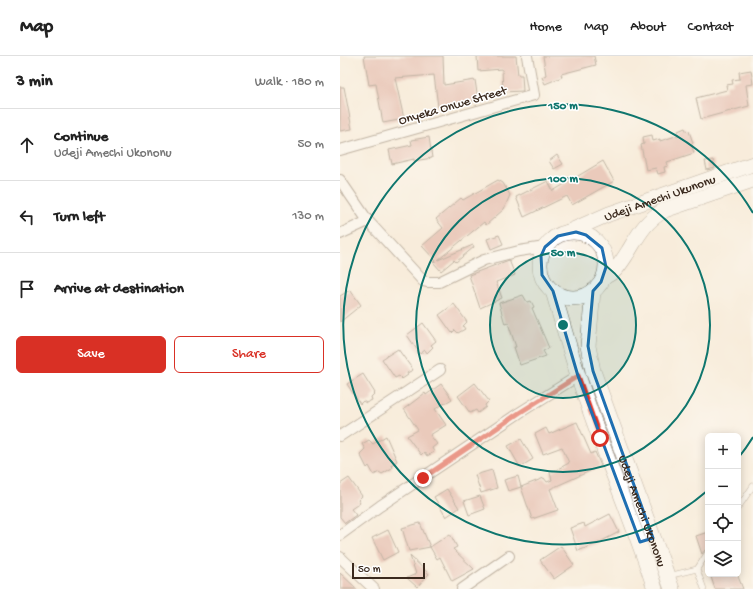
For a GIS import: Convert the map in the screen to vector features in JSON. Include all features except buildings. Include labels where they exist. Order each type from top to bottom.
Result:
[{"type":"main road","name":"Udeji Amechi Ukunonu","points":[[566,233],[608,214],[753,164]]},
{"type":"main road","name":"Udeji Amechi Ukunonu","points":[[604,277],[618,266],[641,230],[656,215],[665,210],[753,180]]},
{"type":"main road","points":[[576,232],[586,234],[595,240],[602,248],[606,257],[604,277],[598,287],[583,296],[573,298],[562,296],[553,291],[546,284],[540,266],[541,256],[545,247],[551,240],[566,233],[576,232]]},
{"type":"main road","name":"Udeji Amechi Ukononu","points":[[553,291],[578,376],[600,438],[646,540],[670,582]]},
{"type":"main road","name":"Udeji Amechi Ukononu","points":[[593,291],[588,346],[593,371],[646,540],[656,589]]},
{"type":"street","name":"Onyeka Onwe Street","points":[[340,150],[534,95],[527,56]]},
{"type":"street","points":[[340,180],[368,221],[423,281],[439,282],[484,260],[519,251],[545,247]]},
{"type":"street","points":[[340,234],[368,221]]},
{"type":"street","points":[[340,436],[440,370]]},
{"type":"street","points":[[340,535],[380,506],[519,413],[578,376]]},
{"type":"street","points":[[462,589],[509,556]]},
{"type":"street","points":[[340,558],[374,589]]},
{"type":"lane","points":[[740,505],[753,486]]},
{"type":"lane","points":[[670,582],[697,569],[705,557]]},
{"type":"lane","points":[[697,569],[704,589]]},
{"type":"highlighted area","points":[[576,232],[586,235],[602,248],[606,267],[601,282],[593,291],[588,346],[593,371],[653,538],[640,542],[578,376],[553,291],[542,275],[541,256],[545,247],[558,236]]},
{"type":"route","points":[[423,478],[519,413],[550,395],[578,376],[600,438]]}]
